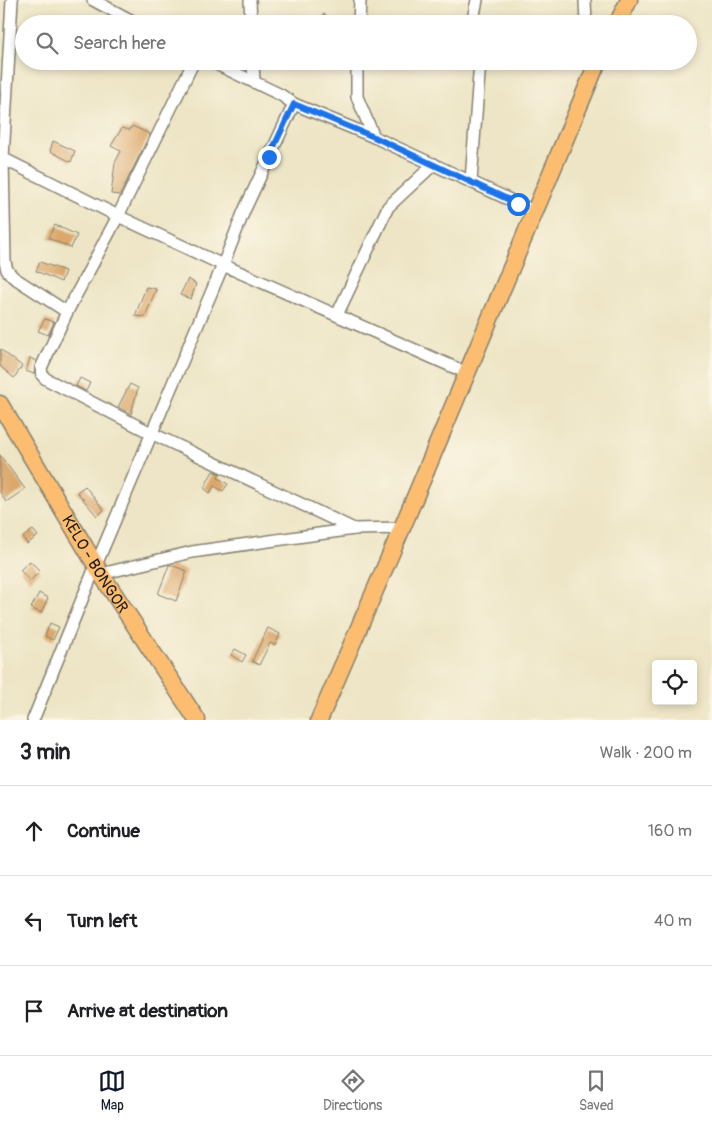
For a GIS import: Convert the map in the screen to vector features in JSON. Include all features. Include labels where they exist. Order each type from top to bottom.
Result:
[{"type":"highway","points":[[621,15],[629,0]]},
{"type":"highway","points":[[319,720],[402,528],[594,70]]},
{"type":"highway","name":"KELO - BONGOR","points":[[0,404],[98,569],[197,720]]},
{"type":"street","points":[[12,0],[1,157],[5,262],[7,270],[13,277],[67,312]]},
{"type":"street","points":[[93,0],[121,15]]},
{"type":"street","points":[[250,0],[251,15]]},
{"type":"street","points":[[359,15],[360,0]]},
{"type":"street","points":[[474,15],[477,0]]},
{"type":"street","points":[[585,0],[586,15]]},
{"type":"street","points":[[190,70],[118,216],[67,312],[41,368],[42,374],[46,379],[151,433],[354,529]]},
{"type":"street","points":[[229,70],[280,95],[294,104],[374,137],[534,211]]},
{"type":"street","points":[[253,70],[254,82]]},
{"type":"street","points":[[357,70],[356,97],[374,137]]},
{"type":"street","points":[[471,181],[479,70]]},
{"type":"street","points":[[590,70],[591,78]]},
{"type":"street","points":[[33,720],[98,569],[151,433],[255,185],[294,104]]},
{"type":"street","points":[[1,157],[118,216],[223,265],[467,373]]},
{"type":"street","points":[[337,314],[388,207],[434,164]]},
{"type":"street","points":[[98,569],[192,552],[354,529],[402,528]]},
{"type":"building","points":[[132,126],[150,134],[120,195],[111,194],[115,163],[121,151],[111,146],[122,128],[130,130]]},
{"type":"building","points":[[53,141],[75,151],[71,162],[50,151]]},
{"type":"building","points":[[55,225],[77,235],[71,248],[48,238]]},
{"type":"building","points":[[40,262],[65,271],[61,282],[36,271]]},
{"type":"building","points":[[188,279],[196,284],[191,299],[180,295]]},
{"type":"building","points":[[146,287],[156,289],[145,317],[135,316]]},
{"type":"building","points":[[45,319],[54,322],[48,335],[38,331]]},
{"type":"building","points":[[0,349],[22,366],[14,378],[0,366]]},
{"type":"building","points":[[30,358],[36,361],[34,374],[26,371]]},
{"type":"building","points":[[80,378],[90,383],[86,391],[76,386]]},
{"type":"building","points":[[130,384],[138,388],[131,414],[118,407]]},
{"type":"building","points":[[0,455],[25,489],[6,502],[0,492]]},
{"type":"building","points":[[213,471],[220,474],[218,478],[228,484],[223,491],[214,486],[210,493],[204,488]]},
{"type":"building","points":[[85,486],[104,510],[97,516],[77,492]]},
{"type":"building","points":[[33,530],[38,536],[27,544],[23,537]]},
{"type":"building","points":[[30,561],[40,571],[30,581],[20,570]]},
{"type":"building","points":[[169,565],[187,571],[176,601],[158,594]]},
{"type":"building","points":[[39,593],[48,598],[41,613],[31,608]]},
{"type":"building","points":[[50,623],[59,627],[53,640],[45,636]]},
{"type":"building","points":[[268,628],[280,634],[275,645],[270,643],[259,665],[252,661]]},
{"type":"building","points":[[235,649],[246,655],[242,662],[231,655]]},
{"type":"route","points":[[269,157],[294,104],[374,137],[518,204]]}]
